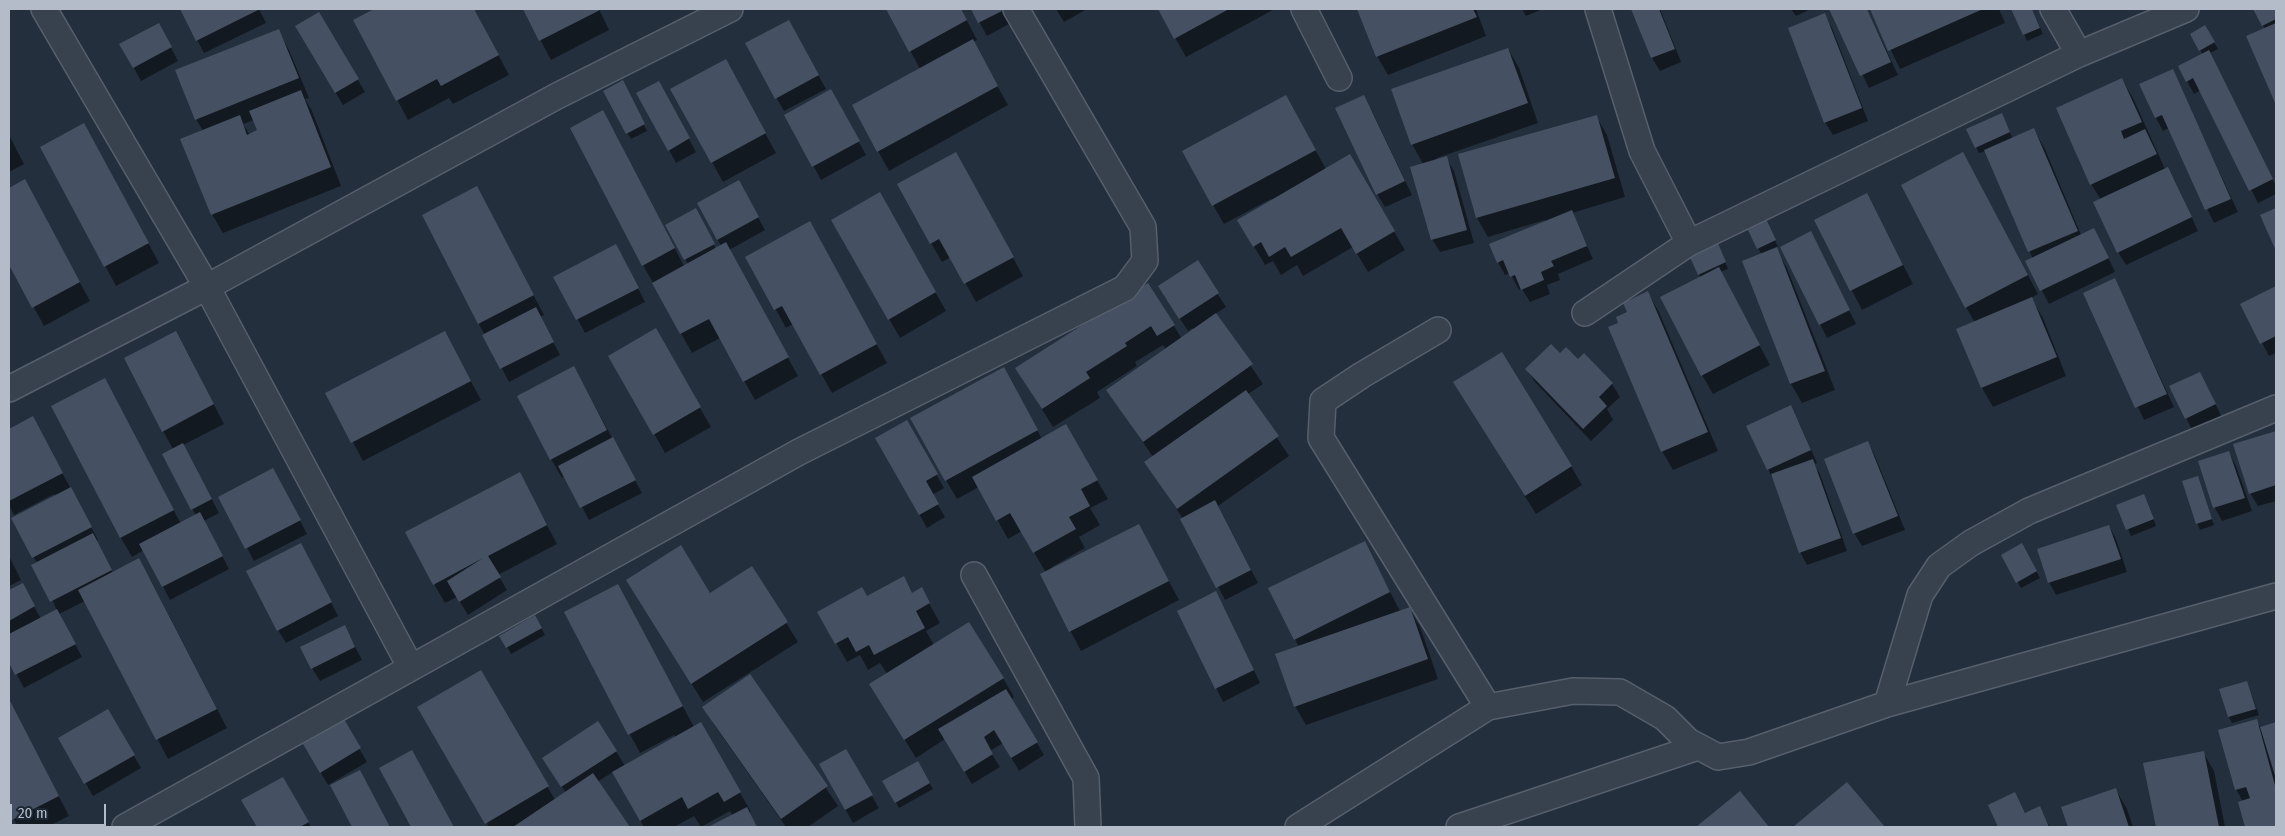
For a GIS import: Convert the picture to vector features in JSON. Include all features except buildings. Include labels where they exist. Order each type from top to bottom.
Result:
[{"type":"street","points":[[44,9],[206,288],[410,666]]},
{"type":"street","points":[[9,389],[206,288],[557,96],[730,9]]},
{"type":"street","points":[[125,827],[410,666],[799,452],[1124,288],[1145,261],[1143,227],[1016,9]]},
{"type":"street","points":[[1304,9],[1339,78]]},
{"type":"street","points":[[1598,9],[1642,151],[1689,243]]},
{"type":"street","points":[[2053,9],[2079,54]]},
{"type":"street","points":[[1585,313],[1689,243],[2079,54],[2186,9]]},
{"type":"street","points":[[1438,330],[1362,375],[1323,401],[1321,438],[1488,707]]},
{"type":"street","points":[[1887,704],[1920,595],[1939,566],[1971,543],[2029,511],[2276,408]]},
{"type":"street","points":[[974,575],[1086,778],[1088,827]]},
{"type":"street","points":[[1298,827],[1488,707],[1573,691],[1620,692],[1665,718],[1688,741],[1718,757],[1749,752],[1887,704],[2276,596]]},
{"type":"street","points":[[1459,827],[1698,747]]}]
